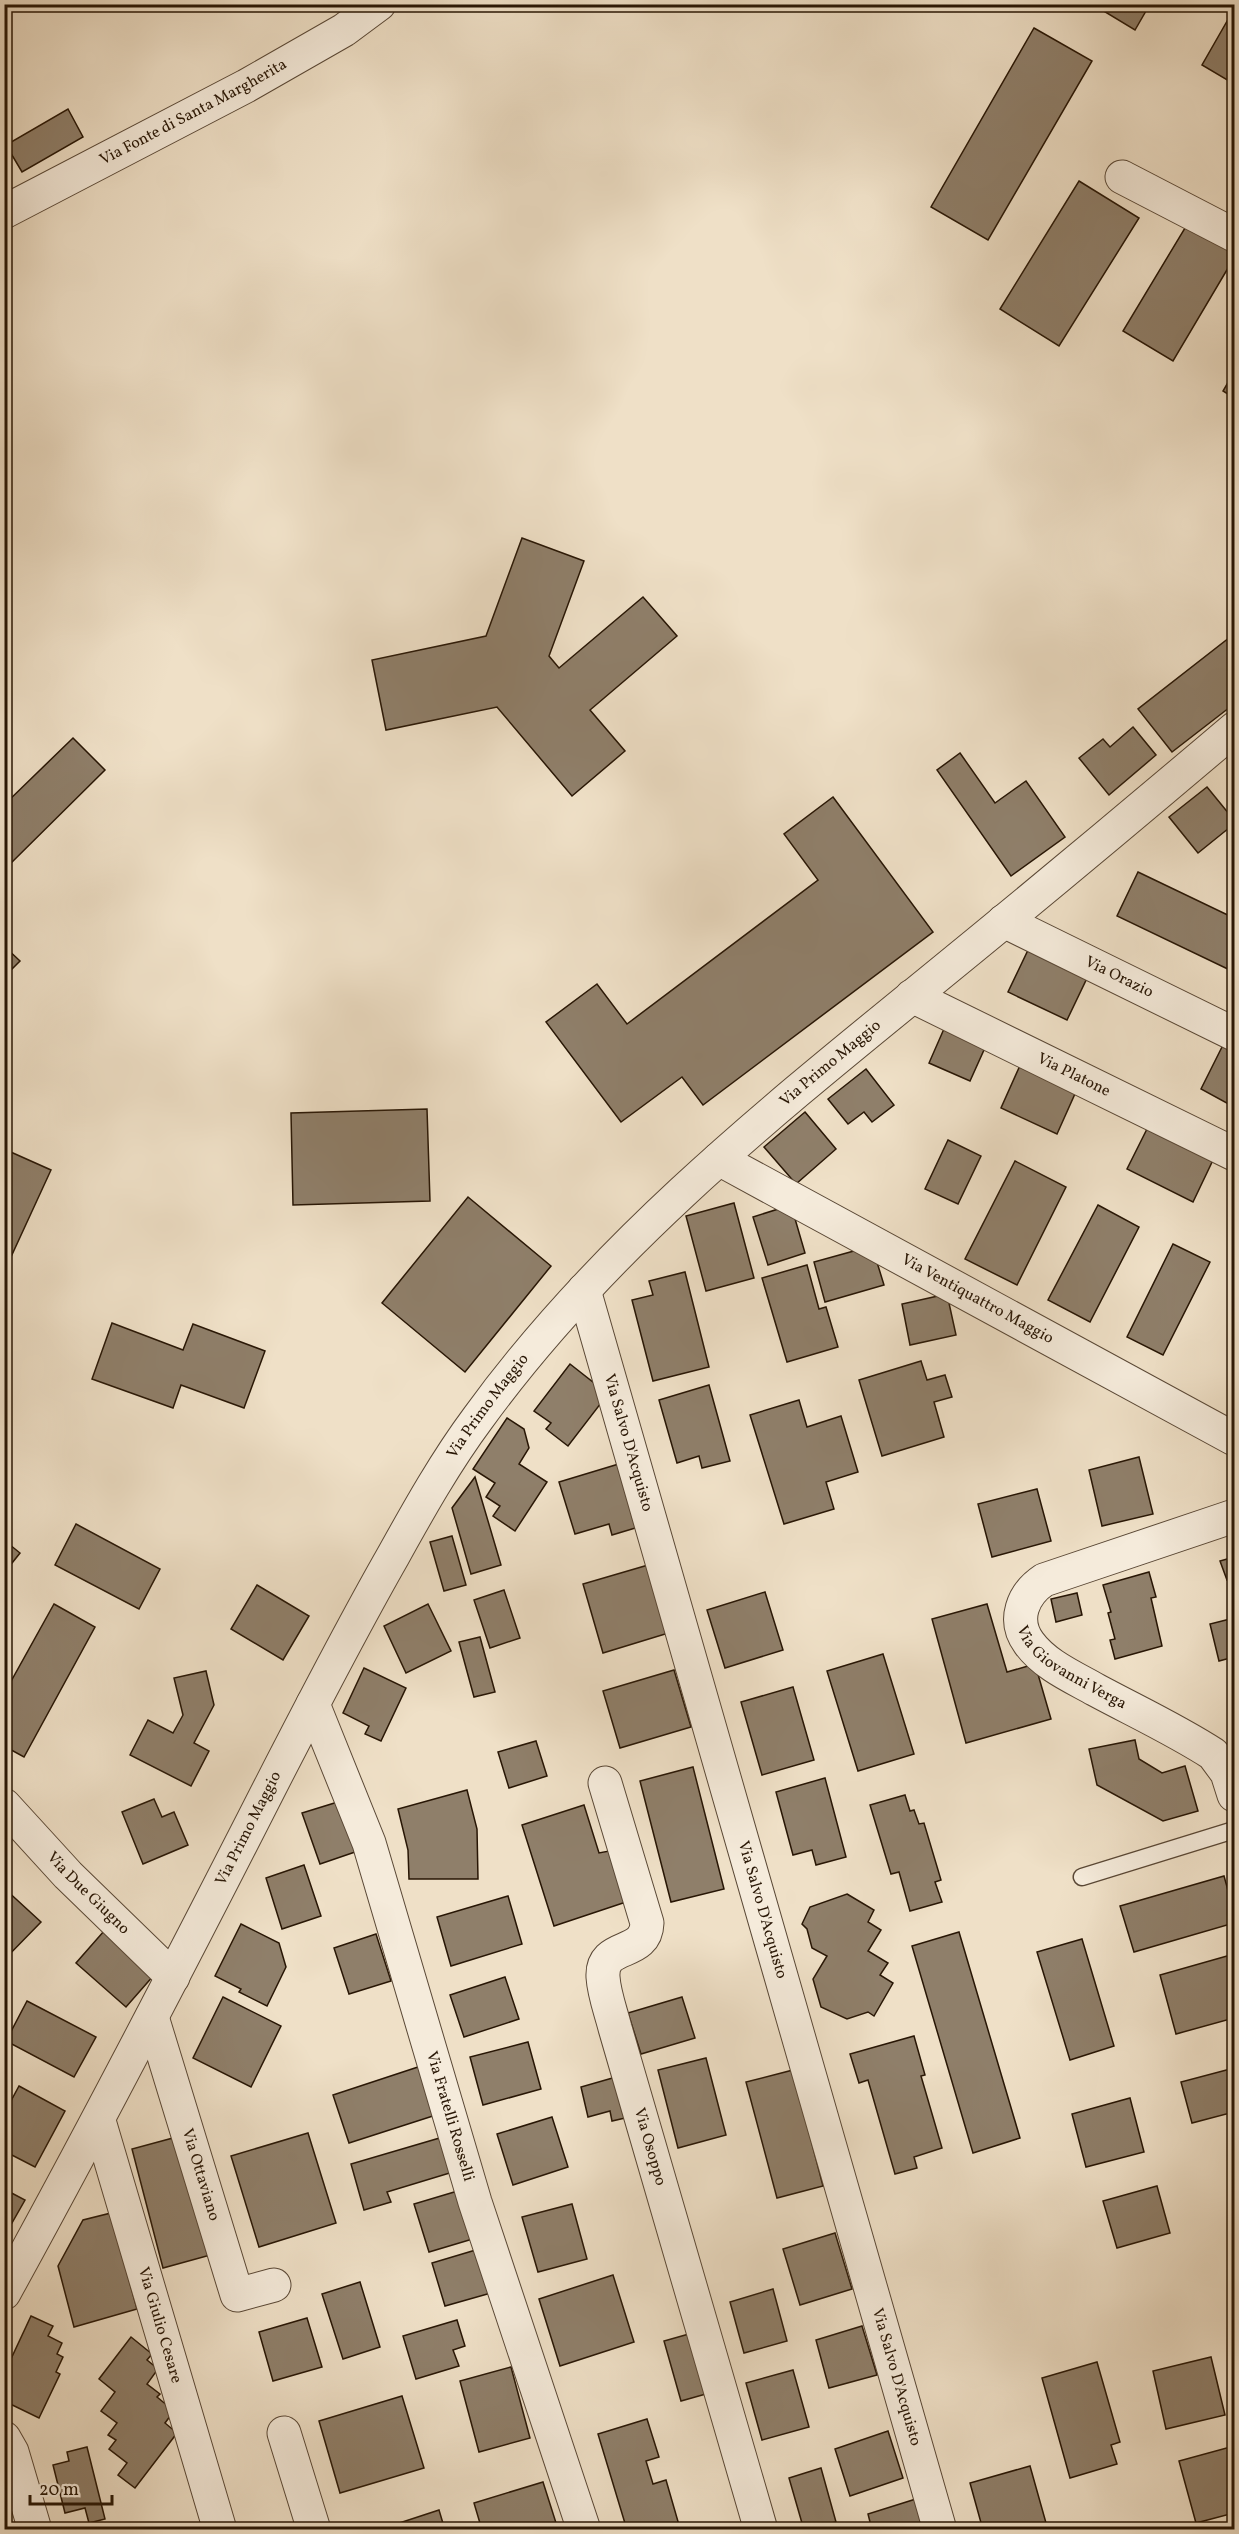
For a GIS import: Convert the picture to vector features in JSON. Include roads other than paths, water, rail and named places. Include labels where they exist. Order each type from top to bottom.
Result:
[{"type":"street","name":"Via Fonte di Santa Margherita","points":[[4,212],[246,86],[344,30],[379,4]]},
{"type":"street","points":[[1122,177],[1234,235]]},
{"type":"street","name":"Via Primo Maggio","points":[[4,2293],[99,2121],[368,1600],[433,1485],[506,1381],[584,1290],[651,1220],[719,1159],[805,1083],[1234,729]]},
{"type":"street","name":"Via Orazio","points":[[1004,921],[1234,1034]]},
{"type":"street","name":"Via Platone","points":[[912,996],[1234,1154]]},
{"type":"street","name":"Via Ventiquattro Maggio","points":[[719,1159],[1234,1439]]},
{"type":"street","name":"Via Salvo D'Acquisto","points":[[584,1290],[940,2529]]},
{"type":"street","name":"Via Giovanni Verga","points":[[1234,1516],[1044,1580],[1027,1596],[1023,1604],[1021,1620],[1029,1642],[1053,1664],[1212,1754],[1227,1773],[1234,1796]]},
{"type":"street","name":"Via Fratelli Rosselli","points":[[313,1704],[369,1842],[475,2202],[584,2529]]},
{"type":"street","name":"Via Osoppo","points":[[605,1783],[647,1923],[646,1934],[640,1943],[610,1956],[606,1961],[603,1977],[615,2028],[761,2529]]},
{"type":"street","name":"Via Due Giugno","points":[[4,1805],[68,1875],[173,1977]]},
{"type":"street","name":"Via Ottaviano","points":[[152,2017],[237,2295],[274,2285]]},
{"type":"street","name":"Via Giulio Cesare","points":[[99,2121],[220,2529]]},
{"type":"street","points":[[284,2433],[314,2529]]},
{"type":"street","points":[[4,2438],[12,2452],[35,2529]]},
{"type":"lane","points":[[1082,1877],[1234,1830]]}]
